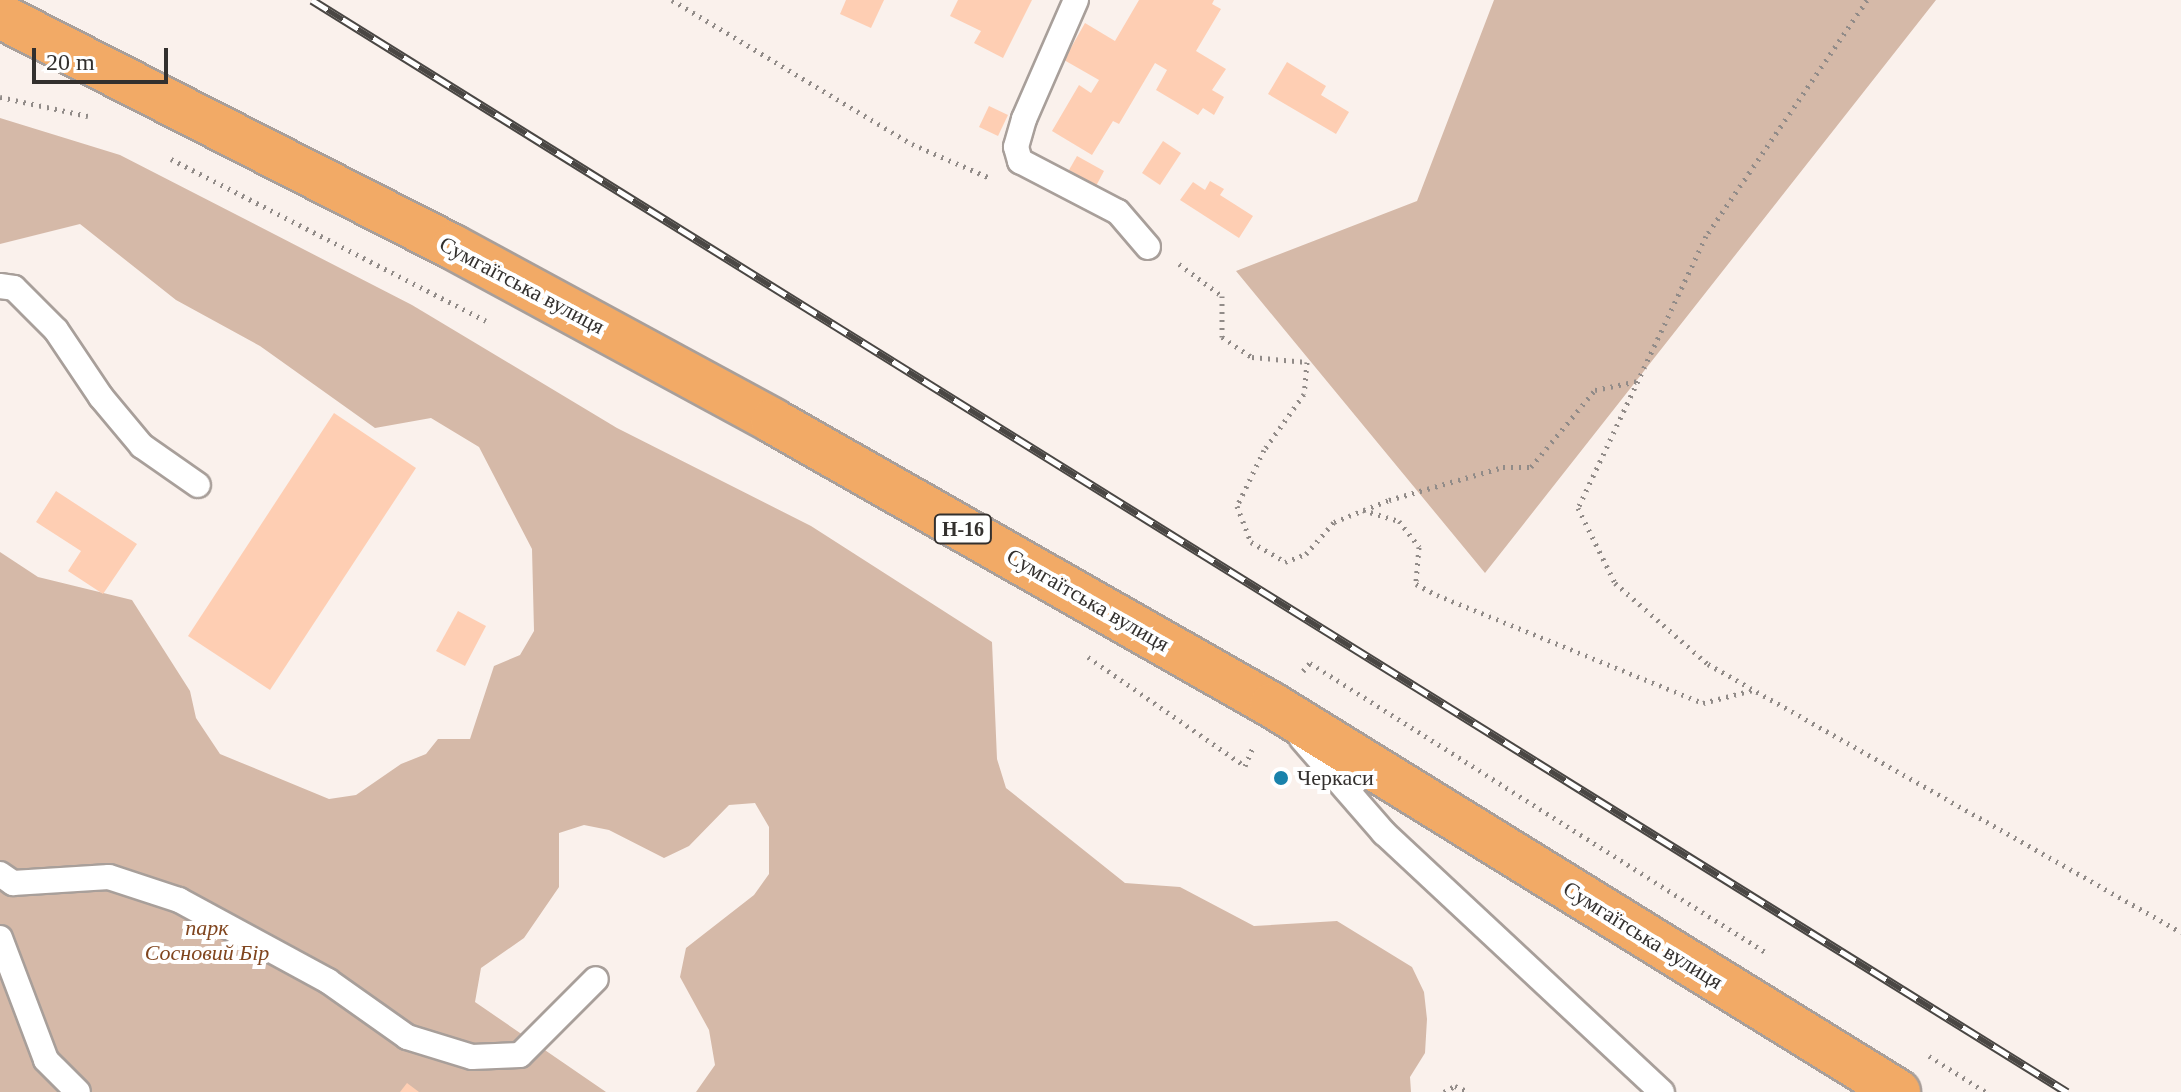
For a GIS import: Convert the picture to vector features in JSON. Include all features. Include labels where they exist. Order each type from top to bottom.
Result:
[{"type":"main road","name":"Сумгаїтська вулиця","points":[[0,16],[467,255],[787,429],[1272,705],[1898,1092]]},
{"type":"lane","points":[[1076,0],[1024,119],[1016,147],[1020,161],[1118,212],[1148,247]]},
{"type":"lane","points":[[0,286],[14,288],[56,330],[101,397],[142,446],[198,485]]},
{"type":"lane","points":[[1272,705],[1384,833],[1662,1092]]},
{"type":"lane","points":[[0,874],[13,883],[109,877],[179,900],[328,981],[407,1037],[472,1057],[520,1055],[596,979]]},
{"type":"lane","points":[[0,938],[46,1060],[78,1092]]},
{"type":"path","points":[[672,0],[912,144],[995,180]]},
{"type":"path","points":[[1867,0],[1706,236],[1578,508],[1615,583],[1708,664],[2181,932]]},
{"type":"path","points":[[1148,247],[1205,279],[1222,296],[1222,337],[1252,357],[1307,362],[1304,394],[1264,450],[1237,506],[1251,542],[1285,562],[1306,554],[1334,522],[1363,510],[1503,467],[1531,467],[1595,390],[1638,381]]},
{"type":"path","points":[[1363,510],[1399,521],[1419,547],[1416,584],[1437,595],[1703,703],[1754,690]]},
{"type":"path","points":[[1444,1092],[1455,1086],[1469,1092]]},
{"type":"green space","points":[[1494,0],[1936,0],[1485,573],[1236,271],[1417,201]]},
{"type":"green space","name":"парк Сосновий Бір","points":[[0,118],[120,155],[412,305],[617,428],[811,526],[992,642],[997,759],[1006,788],[1125,883],[1180,887],[1254,926],[1337,921],[1412,967],[1424,992],[1427,1019],[1425,1053],[1410,1077],[1411,1092],[696,1092],[715,1065],[709,1030],[680,977],[686,948],[754,895],[769,874],[769,827],[755,803],[729,805],[689,846],[664,858],[609,830],[584,825],[559,833],[559,887],[524,938],[481,968],[475,1002],[606,1092],[0,1092],[0,552],[38,577],[132,600],[190,691],[196,718],[220,754],[329,799],[356,795],[401,764],[426,754],[438,739],[470,739],[494,666],[520,655],[534,631],[532,549],[479,447],[431,418],[375,428],[260,346],[176,300],[80,224],[0,244]]},
{"type":"building","points":[[846,0],[884,0],[871,28],[840,14]]},
{"type":"building","points":[[958,0],[1032,0],[1003,58],[974,43],[981,31],[950,16]]},
{"type":"building","points":[[1139,0],[1214,0],[1212,4],[1221,9],[1196,51],[1226,69],[1212,90],[1224,97],[1214,115],[1203,108],[1198,115],[1156,90],[1167,70],[1155,63],[1119,124],[1113,121],[1092,155],[1052,131],[1079,85],[1091,93],[1099,80],[1064,60],[1085,23],[1115,41]]},
{"type":"building","points":[[1287,62],[1326,86],[1321,95],[1349,112],[1336,134],[1268,94]]},
{"type":"building","points":[[989,106],[1008,115],[998,136],[979,127]]},
{"type":"building","points":[[1163,141],[1181,153],[1160,185],[1142,173]]},
{"type":"building","points":[[1077,156],[1104,171],[1096,186],[1069,170]]},
{"type":"building","points":[[1210,181],[1224,189],[1220,195],[1253,216],[1239,238],[1180,200],[1193,182],[1205,190]]},
{"type":"building","points":[[334,413],[416,468],[270,690],[188,636]]},
{"type":"building","points":[[56,491],[137,544],[103,594],[68,571],[81,551],[36,522]]},
{"type":"building","points":[[458,611],[486,626],[465,666],[436,651]]},
{"type":"building","points":[[407,1083],[419,1092],[400,1092]]},
{"type":"railway","points":[[312,0],[2067,1092]]},
{"type":"place","name":"Черкаси","points":[[1281,778]]}]
